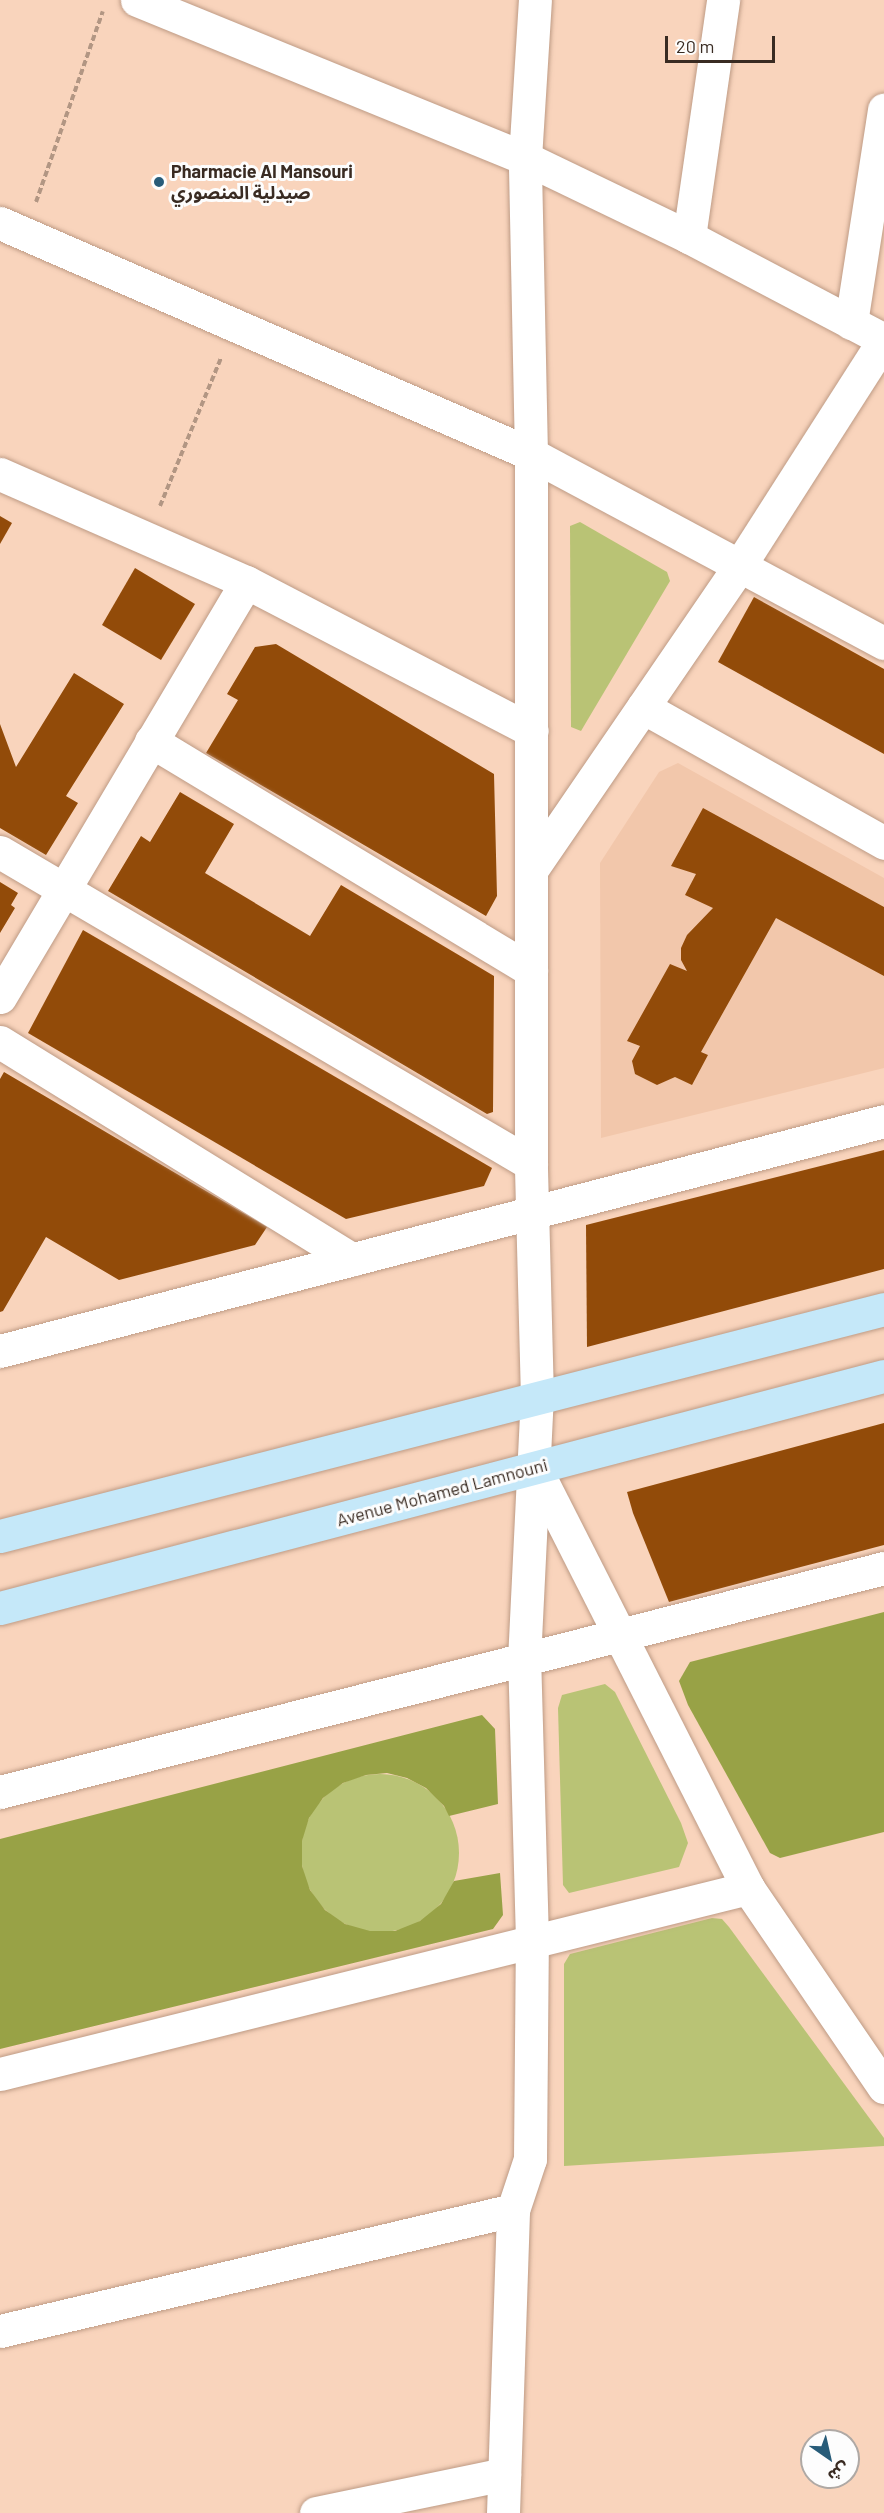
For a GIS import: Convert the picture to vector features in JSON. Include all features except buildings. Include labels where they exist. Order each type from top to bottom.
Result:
[{"type":"street","points":[[136,0],[525,158],[689,237],[884,340],[740,565],[532,869]]},
{"type":"street","points":[[503,2513],[513,2210],[530,2158],[532,1940],[524,1660],[537,1398],[531,1164],[531,454],[525,158],[535,0]]},
{"type":"street","points":[[689,237],[723,0]]},
{"type":"street","points":[[851,323],[884,110]]},
{"type":"street","points":[[12,229],[531,454],[884,643]]},
{"type":"street","points":[[0,474],[246,582],[532,731]]},
{"type":"street","points":[[0,996],[246,582]]},
{"type":"street","points":[[643,707],[884,843]]},
{"type":"street","points":[[152,741],[531,970]]},
{"type":"street","points":[[0,852],[531,1164]]},
{"type":"street","points":[[0,1042],[352,1260]]},
{"type":"street","points":[[0,1351],[884,1121]]},
{"type":"street","points":[[0,1536],[884,1309]]},
{"type":"street","name":"Avenue Mohamed Lamnouni","points":[[0,1608],[884,1376]]},
{"type":"street","points":[[535,1468],[748,1888],[884,2087]]},
{"type":"street","points":[[0,1792],[884,1568]]},
{"type":"street","points":[[0,2073],[748,1888]]},
{"type":"street","points":[[0,2331],[513,2210]]},
{"type":"street","points":[[316,2513],[504,2474]]},
{"type":"path","points":[[12,229],[107,0]]},
{"type":"path","points":[[147,537],[235,324]]},
{"type":"shaded area","points":[[678,763],[884,878],[884,1068],[601,1138],[600,863],[659,772]]},
{"type":"green space","points":[[580,522],[667,572],[670,581],[581,731],[571,727],[570,526]]},
{"type":"green space","points":[[884,1612],[884,1832],[780,1858],[770,1853],[688,1705],[679,1681],[690,1662]]},
{"type":"green space","points":[[605,1684],[615,1692],[681,1823],[688,1843],[679,1867],[569,1893],[563,1885],[558,1708],[562,1695]]},
{"type":"green space","points":[[482,1715],[495,1729],[498,1804],[449,1816],[444,1806],[426,1788],[407,1778],[387,1773],[366,1775],[343,1783],[323,1798],[309,1818],[302,1841],[302,1866],[310,1890],[325,1910],[345,1924],[370,1931],[395,1931],[420,1921],[441,1904],[454,1881],[500,1873],[503,1915],[493,1929],[0,2049],[0,1839]]},
{"type":"green space","points":[[380,1774],[410,1780],[436,1797],[453,1823],[459,1853],[453,1883],[436,1909],[410,1926],[380,1932],[350,1926],[324,1909],[307,1883],[301,1853],[307,1823],[324,1797],[350,1780]]},
{"type":"green space","points":[[712,1918],[722,1919],[729,1927],[884,2138],[884,2146],[564,2166],[564,1964],[570,1954]]},
{"type":"place","name":"Pharmacie Al Mansouri صيدلية المنصوري","points":[[159,182]]}]
